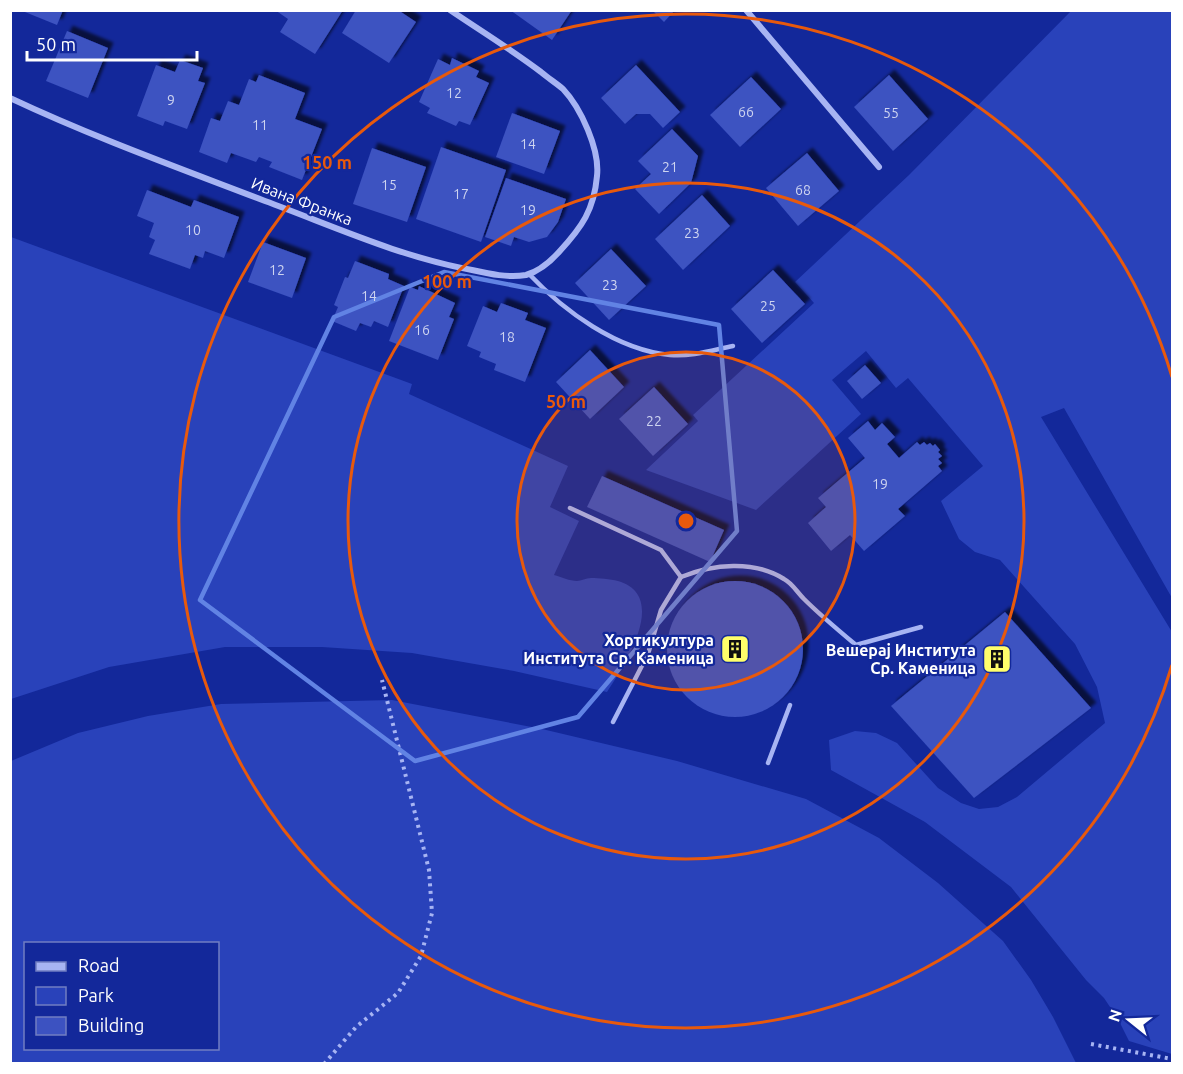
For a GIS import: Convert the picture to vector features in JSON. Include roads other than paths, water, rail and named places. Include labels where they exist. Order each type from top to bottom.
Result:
[{"type":"street","points":[[450,10],[519,56],[563,89],[582,117],[592,144],[598,169],[595,196],[578,231],[546,266],[529,274]]},
{"type":"street","points":[[746,10],[879,167]]},
{"type":"street","name":"Ивана Франка","points":[[10,98],[172,166],[438,264],[511,277],[529,274]]},
{"type":"lane","points":[[529,274],[552,298],[600,331],[647,350],[671,355],[700,353],[733,346]]},
{"type":"lane","points":[[570,508],[661,550],[681,577]]},
{"type":"lane","points":[[613,722],[648,654],[661,610],[681,577],[697,571],[722,566],[757,567],[785,579],[856,645],[921,627]]},
{"type":"lane","points":[[768,763],[790,705]]},
{"type":"place","name":"Хортикултура Института Ср. Каменица","points":[[735,649]]},
{"type":"place","name":"Вешерај Института Ср. Каменица","points":[[997,659]]}]
